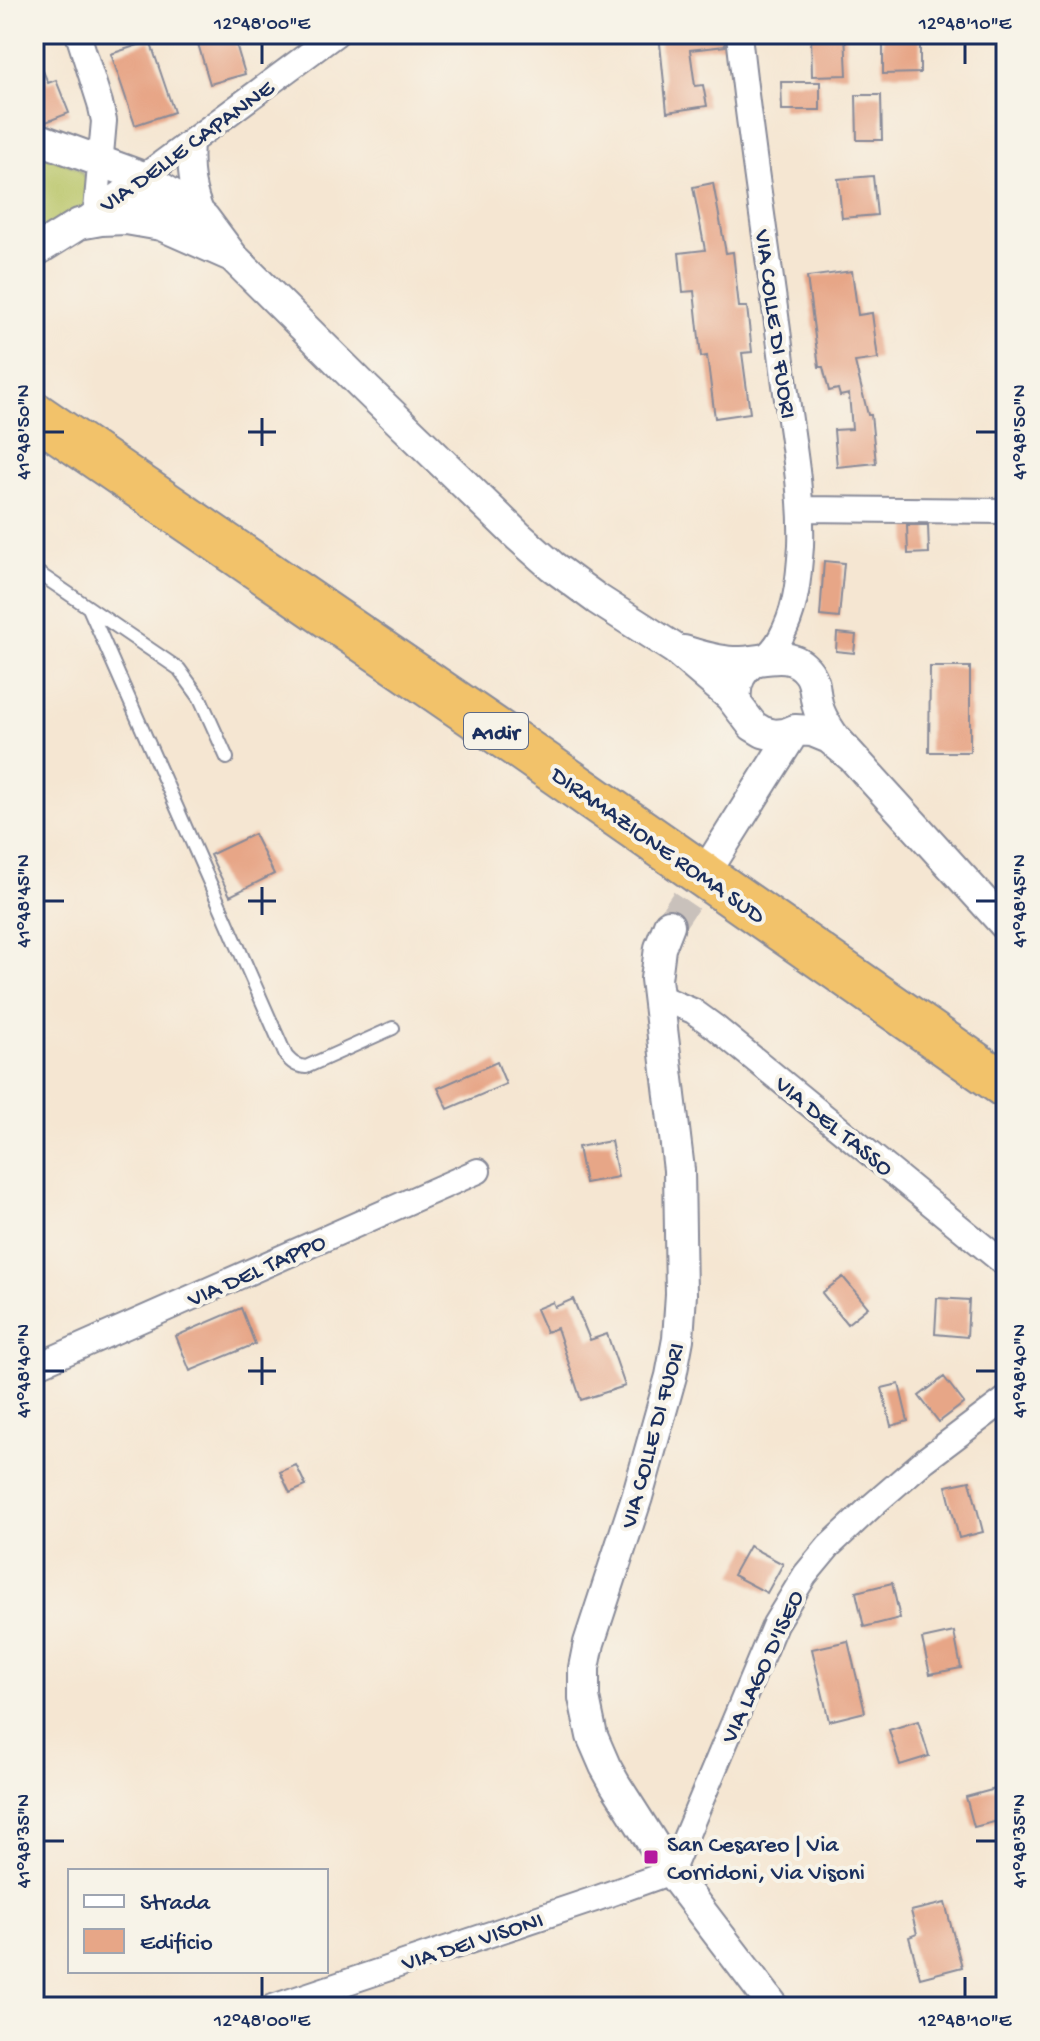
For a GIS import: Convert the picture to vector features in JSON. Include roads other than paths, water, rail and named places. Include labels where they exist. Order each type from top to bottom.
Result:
[{"type":"highway","name":"DIRAMAZIONE ROMA SUD","points":[[34,414],[533,756],[1006,1086]]},
{"type":"highway","name":"DIRAMAZIONE ROMA SUD","points":[[34,448],[1006,1118]]},
{"type":"street","points":[[78,34],[102,112],[104,129],[101,161],[87,218],[135,219],[161,225],[195,227]]},
{"type":"street","name":"VIA DELLE CAPANNE","points":[[34,252],[87,218],[336,34]]},
{"type":"street","name":"VIA COLLE DI FUORI","points":[[739,34],[801,509],[799,562],[791,615],[799,663]]},
{"type":"street","points":[[34,137],[101,161],[135,183],[180,199],[195,227],[233,257],[539,554],[585,591],[675,649],[730,696],[760,740],[764,756],[760,787]]},
{"type":"street","points":[[191,142],[195,227]]},
{"type":"street","points":[[801,509],[1006,511]]},
{"type":"street","name":"VIA COLLE DI FUORI","points":[[762,660],[776,645],[791,615]]},
{"type":"street","points":[[675,649],[729,662],[781,657],[799,663],[815,684],[816,701],[827,727],[1006,926]]},
{"type":"street","points":[[762,660],[745,673],[740,683],[738,693],[748,720],[763,732],[774,735],[795,730],[822,734],[852,757]]},
{"type":"street","points":[[714,859],[795,730],[811,716],[816,701]]},
{"type":"street","name":"VIA COLLE DI FUORI","points":[[669,925],[658,958],[657,996],[679,1170],[681,1294],[678,1339],[645,1469],[587,1651],[583,1690],[592,1736],[605,1766],[671,1872],[774,2007]]},
{"type":"street","name":"VIA DEL TASSO","points":[[657,996],[693,1011],[715,1027],[1006,1265]]},
{"type":"street","name":"VIA DEL TAPPO","points":[[34,1367],[478,1171]]},
{"type":"street","name":"VIA LAGO D'ISEO","points":[[671,1872],[775,1624],[805,1575],[829,1546],[874,1504],[925,1460],[1006,1399]]},
{"type":"street","name":"VIA DEI VISONI","points":[[273,2007],[671,1872]]},
{"type":"lane","points":[[34,570],[170,662],[186,677],[204,705],[227,758]]},
{"type":"lane","points":[[89,608],[286,1056],[292,1063],[306,1067],[393,1028]]},
{"type":"tunnel","points":[[669,925],[713,860]]},
{"type":"place","name":"San Cesareo | Via Corridoni, Via Visoni","points":[[651,1857]]}]
